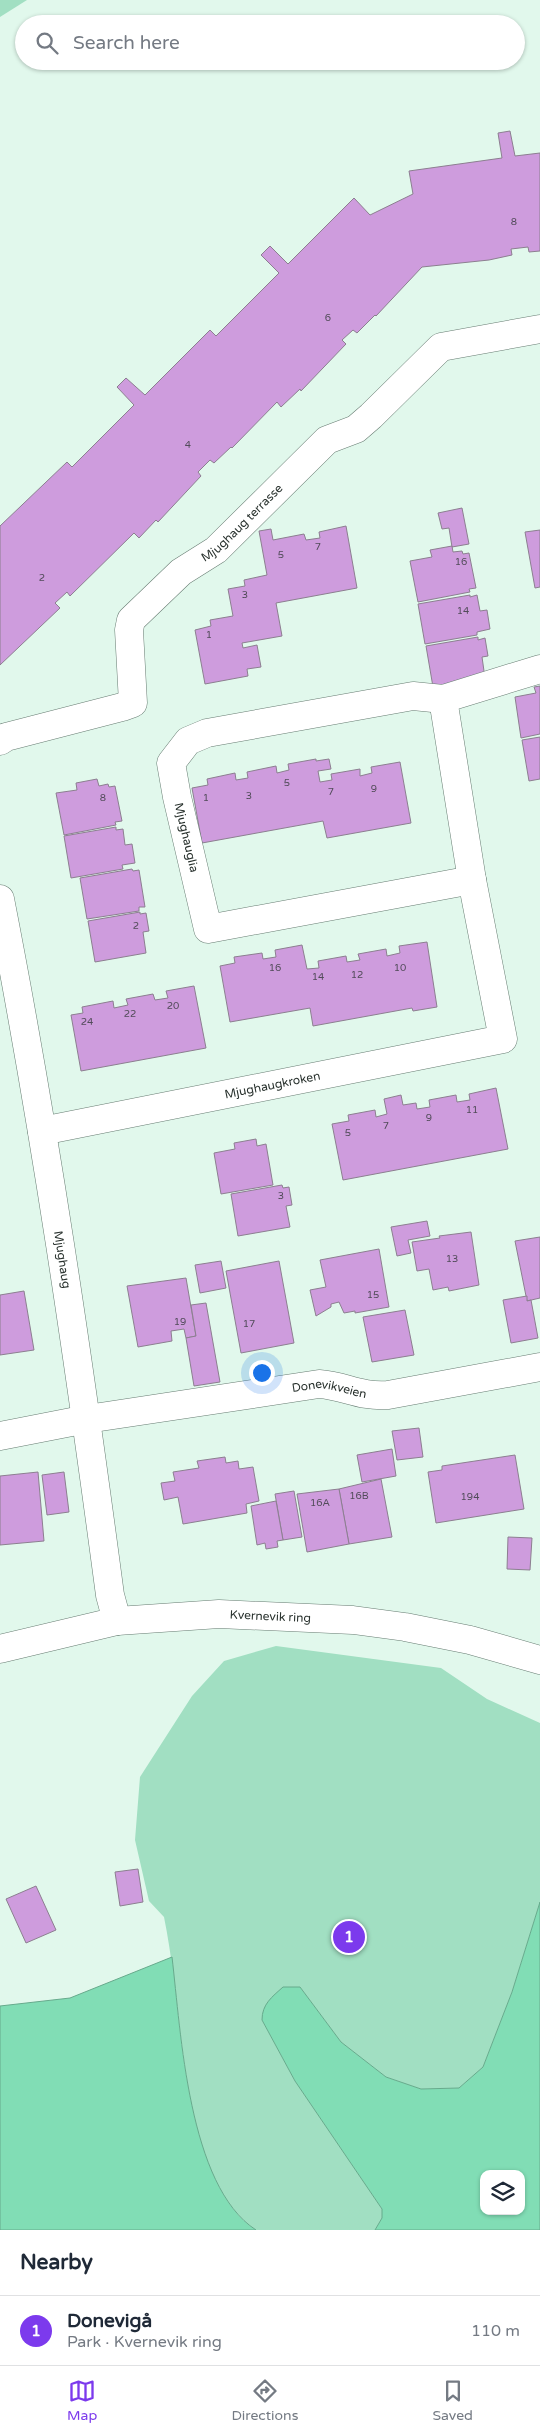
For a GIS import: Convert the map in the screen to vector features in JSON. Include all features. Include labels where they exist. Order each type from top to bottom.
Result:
[{"type":"street","name":"Mjughaug terrasse","points":[[0,741],[6,737],[122,707],[133,702],[129,630],[131,620],[181,572],[216,550],[327,440],[356,429],[441,347],[540,329]]},
{"type":"street","name":"Mjughauglia","points":[[472,880],[208,929],[177,797],[171,763],[188,741],[207,733],[413,696],[443,699],[540,669]]},
{"type":"street","points":[[443,699],[472,880]]},
{"type":"street","name":"Mjughaugkroken","points":[[42,1131],[503,1039],[472,880]]},
{"type":"street","name":"Mjughaug","points":[[0,899],[42,1131],[87,1419],[110,1595],[117,1621]]},
{"type":"street","name":"Donevikveien","points":[[0,1436],[87,1419],[319,1384],[333,1385],[369,1396],[388,1395],[540,1367]]},
{"type":"street","name":"Kvernevik ring","points":[[0,1649],[117,1621],[219,1614],[353,1620],[470,1640],[540,1660]]},
{"type":"shaded area","points":[[0,0],[27,0],[0,17]]},
{"type":"shaded area","points":[[276,1646],[441,1668],[487,1699],[540,1723],[540,1902],[512,1992],[483,2067],[459,2088],[421,2089],[386,2077],[341,2042],[300,1987],[262,2020],[295,2081],[382,2209],[382,2218],[375,2230],[256,2230],[240,2217],[226,2199],[206,2160],[197,2131],[186,2070],[164,1917],[149,1901],[135,1840],[140,1777],[192,1696],[224,1661]]},
{"type":"shaded area","points":[[540,1902],[540,2230],[375,2230],[382,2218],[382,2209],[295,2081],[262,2020],[262,2014],[266,2005],[283,1987],[300,1987],[341,2042],[386,2077],[421,2089],[459,2088],[483,2067],[512,1992]]},
{"type":"shaded area","points":[[172,1957],[185,2065],[192,2105],[202,2144],[215,2179],[233,2209],[256,2230],[0,2230],[0,2006],[70,1998]]},
{"type":"building","points":[[510,131],[515,156],[540,153],[540,251],[529,252],[528,247],[511,249],[512,255],[489,260],[422,267],[376,316],[357,333],[353,330],[342,340],[346,344],[301,391],[300,389],[281,407],[277,402],[232,448],[214,463],[210,460],[198,472],[201,476],[158,522],[156,520],[139,538],[134,533],[70,596],[67,592],[55,603],[60,608],[0,665],[0,526],[67,462],[72,467],[134,405],[117,387],[126,378],[145,395],[210,330],[216,336],[279,273],[261,255],[270,246],[288,264],[354,198],[370,215],[413,194],[409,171],[502,158],[498,133]]},
{"type":"building","points":[[462,508],[469,544],[452,547],[449,528],[442,529],[438,513]]},
{"type":"building","points":[[346,526],[357,588],[276,603],[282,636],[242,643],[243,648],[257,645],[261,667],[247,669],[248,676],[205,684],[195,630],[211,626],[210,620],[233,616],[228,589],[245,586],[244,580],[267,575],[259,531],[271,529],[273,540],[304,534],[306,540],[320,538],[319,532]]},
{"type":"building","points":[[540,530],[540,587],[535,588],[525,532]]},
{"type":"building","points":[[452,546],[453,552],[462,551],[463,554],[469,553],[476,588],[469,589],[470,592],[418,602],[410,561],[432,557],[430,550]]},
{"type":"building","points":[[470,595],[470,597],[477,595],[480,611],[487,610],[490,629],[477,632],[477,635],[425,644],[418,604]]},
{"type":"building","points":[[478,637],[478,640],[485,638],[488,656],[482,657],[485,678],[433,687],[426,646]]},
{"type":"building","points":[[540,686],[540,734],[521,738],[515,697],[536,693],[534,687]]},
{"type":"building","points":[[540,737],[540,779],[529,781],[522,740]]},
{"type":"building","points":[[316,759],[316,761],[329,759],[331,769],[318,771],[320,782],[332,780],[331,774],[360,769],[360,776],[372,773],[371,767],[400,762],[411,823],[327,838],[323,821],[202,843],[192,788],[208,785],[207,779],[235,773],[236,780],[248,778],[247,772],[276,766],[277,773],[289,770],[288,764]]},
{"type":"building","points":[[97,779],[99,786],[108,784],[109,787],[115,786],[122,821],[115,822],[116,825],[64,835],[56,793],[77,790],[76,783]]},
{"type":"building","points":[[116,827],[116,830],[123,829],[125,845],[132,844],[135,863],[122,865],[123,869],[71,878],[64,836]]},
{"type":"building","points":[[132,869],[133,871],[139,870],[145,907],[139,907],[139,911],[87,919],[80,878]]},
{"type":"building","points":[[140,912],[140,914],[146,913],[149,931],[143,932],[146,953],[95,962],[88,921]]},
{"type":"building","points":[[427,942],[437,1007],[413,1011],[412,1008],[313,1026],[310,1008],[230,1022],[220,966],[235,963],[234,957],[262,953],[263,959],[276,957],[275,950],[302,945],[307,969],[319,968],[318,961],[346,956],[347,962],[360,960],[358,954],[386,949],[387,956],[400,953],[399,946]]},
{"type":"building","points":[[194,986],[206,1048],[81,1071],[71,1015],[83,1013],[82,1007],[113,1001],[114,1008],[128,1005],[126,999],[153,994],[155,1000],[168,998],[166,991]]},
{"type":"building","points":[[496,1088],[508,1149],[343,1180],[332,1124],[349,1121],[348,1115],[375,1110],[376,1117],[387,1114],[384,1099],[401,1095],[403,1105],[416,1103],[417,1109],[430,1107],[429,1100],[456,1095],[457,1102],[470,1100],[469,1094]]},
{"type":"building","points":[[256,1139],[257,1146],[266,1144],[273,1185],[221,1194],[214,1153],[235,1149],[234,1143]]},
{"type":"building","points":[[282,1185],[283,1188],[289,1187],[292,1205],[286,1206],[290,1227],[238,1236],[231,1194]]},
{"type":"building","points":[[427,1221],[430,1236],[408,1240],[411,1253],[397,1256],[391,1227]]},
{"type":"building","points":[[471,1232],[479,1285],[449,1291],[448,1287],[433,1290],[429,1269],[417,1271],[412,1242]]},
{"type":"building","points":[[540,1237],[540,1298],[527,1301],[515,1241]]},
{"type":"building","points":[[379,1249],[389,1307],[344,1313],[339,1302],[331,1304],[331,1307],[316,1316],[310,1290],[326,1287],[320,1260]]},
{"type":"building","points":[[221,1261],[226,1288],[200,1293],[195,1265]]},
{"type":"building","points":[[279,1261],[294,1343],[241,1353],[226,1271]]},
{"type":"building","points":[[186,1278],[196,1336],[186,1338],[184,1329],[171,1331],[172,1341],[138,1347],[127,1286]]},
{"type":"building","points":[[24,1291],[34,1350],[0,1355],[0,1295]]},
{"type":"building","points":[[527,1296],[527,1301],[531,1300],[538,1338],[511,1343],[503,1300]]},
{"type":"building","points":[[206,1303],[220,1382],[194,1386],[186,1338],[196,1336],[191,1305]]},
{"type":"building","points":[[405,1310],[414,1355],[372,1362],[363,1317]]},
{"type":"building","points":[[419,1428],[423,1457],[397,1460],[392,1431]]},
{"type":"building","points":[[392,1449],[396,1476],[362,1482],[357,1455]]},
{"type":"building","points":[[515,1455],[524,1509],[436,1523],[428,1472],[442,1470],[442,1466]]},
{"type":"building","points":[[225,1457],[226,1463],[238,1461],[239,1469],[253,1467],[259,1501],[246,1504],[247,1513],[183,1524],[178,1497],[164,1500],[161,1483],[175,1481],[173,1472],[199,1468],[197,1461]]},
{"type":"building","points":[[38,1472],[44,1541],[0,1545],[0,1476]]},
{"type":"building","points":[[64,1472],[69,1512],[47,1515],[42,1475]]},
{"type":"building","points":[[381,1479],[392,1537],[349,1544],[339,1489]]},
{"type":"building","points":[[339,1489],[349,1544],[307,1552],[297,1494]]},
{"type":"building","points":[[294,1491],[302,1537],[283,1540],[275,1494]]},
{"type":"building","points":[[276,1501],[283,1540],[277,1541],[278,1547],[266,1549],[265,1543],[257,1545],[251,1506]]},
{"type":"building","points":[[508,1537],[532,1538],[530,1570],[507,1569]]},
{"type":"building","points":[[138,1869],[143,1902],[120,1906],[115,1872]]},
{"type":"building","points":[[36,1886],[56,1930],[26,1943],[6,1899]]},
{"type":"place","name":"Donevigå","points":[[349,1937]]}]
